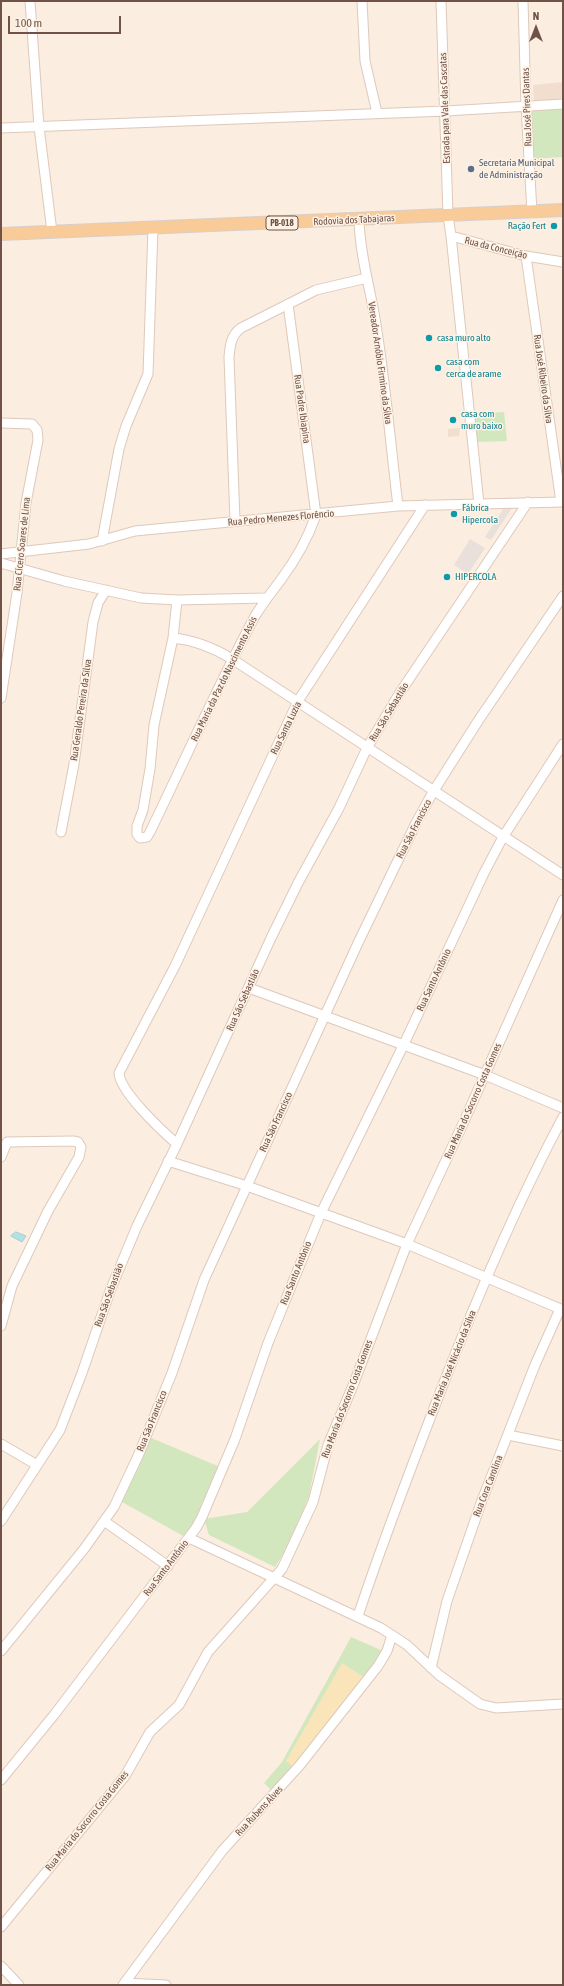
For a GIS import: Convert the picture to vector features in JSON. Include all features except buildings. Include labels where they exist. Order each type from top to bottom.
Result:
[{"type":"main road","name":"Rodovia dos Tabajaras","points":[[1,234],[359,220],[563,210]]},
{"type":"street","points":[[30,1],[39,127],[52,232]]},
{"type":"street","points":[[362,1],[365,61],[377,113]]},
{"type":"street","name":"Estrada para Vale das Cascatas","points":[[441,1],[446,111],[448,216]]},
{"type":"street","name":"Rua José Pires Dantas","points":[[523,1],[526,106],[532,212]]},
{"type":"street","points":[[1,128],[446,111],[563,104]]},
{"type":"street","name":"Rua da Conceição","points":[[448,216],[451,236],[526,256],[563,262]]},
{"type":"street","name":"Vereador Arnóbio Firmino da Silva","points":[[359,220],[363,257],[385,388],[398,506]]},
{"type":"street","points":[[102,541],[119,448],[126,426],[148,374],[153,228]]},
{"type":"street","points":[[451,236],[478,504]]},
{"type":"street","name":"Rua José Ribeiro da Silva","points":[[526,256],[562,502]]},
{"type":"street","points":[[235,521],[229,388],[230,343],[241,328],[288,304],[323,288],[367,278]]},
{"type":"street","name":"Rua Padre Ibiapina","points":[[288,304],[316,515]]},
{"type":"street","name":"Rua Cícero Soares de Lima","points":[[1,423],[32,424],[37,430],[38,436],[37,454],[28,492],[20,568],[1,698]]},
{"type":"street","name":"Rua São Sebastião","points":[[1,1521],[37,1466],[63,1422],[110,1291],[137,1226],[177,1144],[271,938],[298,883],[339,808],[367,748],[399,694],[528,502]]},
{"type":"street","name":"Rua Pedro Menezes Florêncio","points":[[1,554],[89,544],[131,532],[235,521],[316,515],[398,506],[562,502]]},
{"type":"street","name":"Rua Santa Luzia","points":[[177,1144],[159,1128],[125,1088],[119,1073],[175,966],[298,701],[425,505]]},
{"type":"street","name":"Rua Maria da Paz do Nascimento Assis","points":[[173,638],[154,725],[150,769],[143,810],[137,826],[137,834],[142,838],[150,832],[232,659],[265,598],[280,581],[298,553],[310,531],[316,515]]},
{"type":"street","points":[[1,563],[64,581],[141,598],[177,600],[265,598]]},
{"type":"street","name":"Rua Geraldo Pereira da Silva","points":[[61,832],[72,771],[94,617],[98,603],[106,590]]},
{"type":"street","name":"Rua São Francisco","points":[[1,1651],[84,1549],[114,1507],[138,1456],[172,1372],[185,1330],[204,1280],[324,1016],[392,872],[433,792],[478,720],[563,596]]},
{"type":"street","points":[[177,600],[173,638],[188,640],[205,645],[232,659],[298,701],[433,792],[563,875]]},
{"type":"street","name":"Rua Santo Antônio","points":[[1,1780],[54,1715],[168,1566],[189,1538],[202,1517],[235,1438],[268,1343],[321,1213],[503,837],[563,744]]},
{"type":"street","name":"Rua Maria do Socorro Costa Gomes","points":[[1,1927],[125,1776],[150,1732],[179,1705],[186,1696],[208,1652],[276,1577],[289,1556],[313,1502],[335,1426],[354,1383],[407,1244],[563,900]]},
{"type":"street","points":[[249,988],[485,1074],[563,1108]]},
{"type":"street","name":"Rua Maria José Nicácio da Silva","points":[[358,1616],[390,1522],[486,1278],[542,1158],[563,1117]]},
{"type":"street","points":[[1,1157],[7,1142],[73,1141],[78,1142],[81,1146],[79,1157],[48,1211],[12,1286],[1,1326]]},
{"type":"street","points":[[168,1161],[247,1186],[407,1244],[562,1310]]},
{"type":"street","name":"Rua Cora Carolina","points":[[431,1668],[447,1601],[481,1503],[535,1365],[562,1310]]},
{"type":"street","points":[[508,1435],[563,1446]]},
{"type":"street","points":[[1,1444],[37,1466]]},
{"type":"street","points":[[104,1521],[168,1566]]},
{"type":"street","points":[[189,1538],[358,1616],[392,1635],[407,1645],[431,1668],[474,1701],[485,1706],[496,1708],[563,1704]]},
{"type":"street","name":"Rua Rubens Alves","points":[[124,1984],[222,1851],[300,1765],[378,1666],[387,1651],[392,1635]]},
{"type":"street","points":[[1,1966],[19,1985]]},
{"type":"street","points":[[124,1984],[166,1985]]},
{"type":"shaded area","points":[[563,82],[563,100],[534,102],[533,85]]},
{"type":"shaded area","points":[[460,428],[459,436],[448,437],[448,429]]},
{"type":"shaded area","points":[[512,508],[491,540],[485,537],[503,509]]},
{"type":"shaded area","points":[[470,539],[485,548],[468,574],[454,565]]},
{"type":"green space","points":[[563,106],[563,157],[531,159],[528,108]]},
{"type":"green space","points":[[504,412],[507,441],[476,442],[473,414]]},
{"type":"green space","points":[[149,1437],[220,1467],[199,1516],[185,1537],[122,1502]]},
{"type":"green space","points":[[320,1439],[309,1496],[291,1542],[275,1567],[209,1535],[204,1519],[247,1512]]},
{"type":"green space","points":[[351,1637],[383,1651],[358,1688],[317,1742],[272,1791],[264,1783],[282,1762]]},
{"type":"sand","points":[[342,1663],[365,1678],[295,1768],[286,1761]]},
{"type":"water","points":[[16,1232],[26,1236],[22,1242],[11,1236]]},
{"type":"place","name":"Secretaria Municipal de Administração","points":[[471,169]]},
{"type":"place","name":"Ração Fert","points":[[554,226]]},
{"type":"place","name":"casa muro alto","points":[[429,338]]},
{"type":"place","name":"casa com cerca de arame","points":[[438,368]]},
{"type":"place","name":"casa com muro baixo","points":[[453,420]]},
{"type":"place","name":"Fábrica Hipercola","points":[[454,514]]},
{"type":"place","name":"HIPERCOLA","points":[[447,577]]}]
